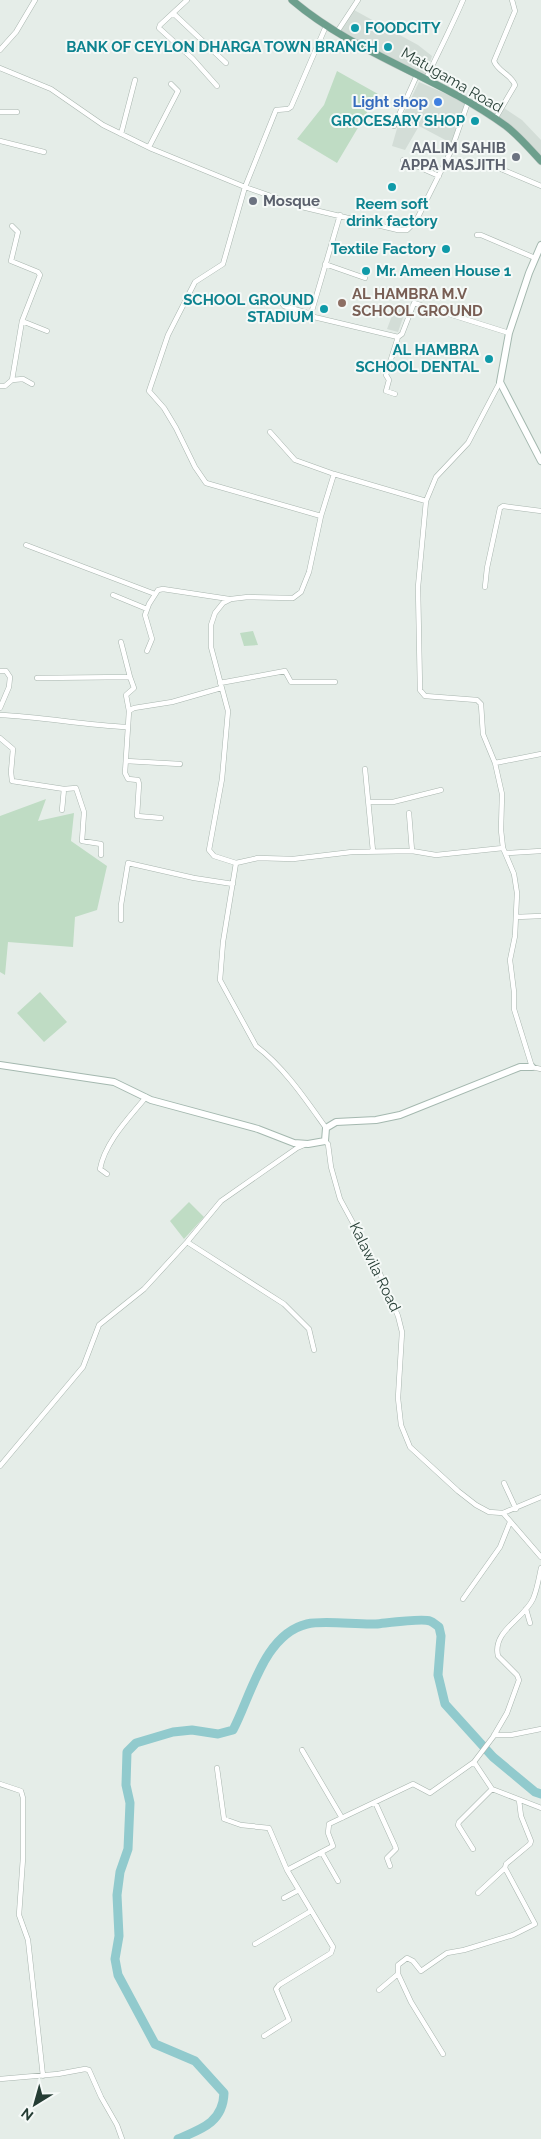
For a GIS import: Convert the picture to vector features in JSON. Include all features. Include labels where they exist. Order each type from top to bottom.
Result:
[{"type":"main road","name":"Matugama Road","points":[[292,0],[326,26],[468,102],[495,119],[521,140],[541,161]]},
{"type":"street","points":[[0,50],[16,32],[35,0]]},
{"type":"street","points":[[186,0],[159,28],[193,59],[217,86]]},
{"type":"street","points":[[337,32],[358,0]]},
{"type":"street","points":[[426,79],[447,31],[461,8],[463,0]]},
{"type":"street","points":[[495,119],[515,85],[512,78],[496,66],[494,61],[514,11],[512,0]]},
{"type":"street","points":[[173,13],[226,63]]},
{"type":"street","points":[[320,516],[206,483],[195,467],[176,428],[149,390],[168,335],[195,282],[223,264],[245,187],[276,110],[288,109],[291,106],[326,26]]},
{"type":"street","points":[[0,68],[51,89],[103,125],[121,134],[245,187],[302,207],[398,230],[407,230],[416,221],[451,151],[468,102]]},
{"type":"street","points":[[383,121],[394,126],[417,75]]},
{"type":"street","points":[[121,134],[135,80]]},
{"type":"street","points":[[149,147],[178,91],[171,84]]},
{"type":"street","points":[[0,112],[17,112]]},
{"type":"street","points":[[0,141],[44,152]]},
{"type":"street","points":[[403,160],[438,176]]},
{"type":"street","points":[[501,169],[541,186]]},
{"type":"street","points":[[311,314],[340,215]]},
{"type":"street","points":[[12,226],[18,232],[11,262],[38,272],[40,275],[22,321],[12,380]]},
{"type":"street","points":[[477,235],[535,258]]},
{"type":"street","points":[[532,1067],[514,1009],[510,960],[516,917],[515,883],[503,848],[501,830],[502,794],[495,763],[483,734],[481,704],[477,700],[425,696],[420,690],[418,587],[426,501],[436,477],[468,443],[500,382],[510,333],[541,245]]},
{"type":"street","points":[[325,264],[366,278]]},
{"type":"street","points":[[279,299],[284,306],[311,314],[314,317],[398,337]]},
{"type":"street","points":[[395,394],[386,391],[389,380],[386,375],[398,337],[402,334],[414,303],[510,333]]},
{"type":"street","points":[[22,321],[47,331]]},
{"type":"street","points":[[0,386],[5,386],[12,380],[23,379],[32,384]]},
{"type":"street","points":[[500,382],[541,461]]},
{"type":"street","points":[[270,432],[299,463],[426,501]]},
{"type":"street","points":[[146,651],[152,639],[147,622],[147,609],[158,590],[163,589],[231,599],[297,597],[302,592],[320,516],[334,474]]},
{"type":"street","points":[[485,587],[486,568],[500,508],[503,506],[541,511]]},
{"type":"street","points":[[26,546],[155,594]]},
{"type":"street","points":[[113,595],[147,609]]},
{"type":"street","points":[[231,599],[223,603],[211,625],[211,647],[228,711],[222,779],[209,850],[214,856],[236,863],[258,858],[293,858],[373,851],[436,855],[503,848]]},
{"type":"street","points":[[121,642],[134,688],[126,695],[129,711],[126,777],[138,780],[137,816],[161,818]]},
{"type":"street","points":[[0,671],[6,671],[10,677],[9,687],[0,708]]},
{"type":"street","points":[[129,711],[220,686],[285,671],[291,682],[335,682]]},
{"type":"street","points":[[37,678],[130,677]]},
{"type":"street","points":[[0,715],[127,727]]},
{"type":"street","points":[[0,738],[13,750],[12,781],[64,789],[76,788],[84,812],[82,841],[101,844],[101,855]]},
{"type":"street","points":[[495,763],[541,754]]},
{"type":"street","points":[[126,761],[180,764]]},
{"type":"street","points":[[365,768],[373,851]]},
{"type":"street","points":[[62,810],[64,789]]},
{"type":"street","points":[[369,802],[393,802],[441,790]]},
{"type":"street","points":[[409,813],[412,852]]},
{"type":"street","points":[[506,854],[541,851]]},
{"type":"street","points":[[121,920],[121,905],[128,863],[194,878],[233,884]]},
{"type":"street","points":[[0,1466],[83,1367],[99,1325],[144,1289],[221,1201],[297,1148],[326,1141],[326,1128],[304,1097],[265,1053],[256,1046],[220,980],[223,942],[236,863]]},
{"type":"street","points":[[516,917],[541,916]]},
{"type":"street","points":[[0,1065],[114,1082],[146,1097],[258,1130],[294,1143],[308,1144]]},
{"type":"street","points":[[326,1128],[336,1122],[376,1120],[400,1114],[520,1067],[532,1067],[541,1070]]},
{"type":"street","points":[[107,1174],[100,1169],[102,1158],[146,1097]]},
{"type":"street","name":"Kalawila Road","points":[[326,1141],[340,1199],[378,1268],[398,1316],[402,1332],[398,1398],[401,1425],[410,1447],[476,1505],[494,1514],[503,1514]]},
{"type":"street","points":[[187,1242],[284,1304],[309,1329],[314,1350]]},
{"type":"street","points":[[504,1483],[516,1509]]},
{"type":"street","points":[[541,1497],[503,1514],[541,1557]]},
{"type":"street","points":[[463,1599],[500,1547],[510,1522]]},
{"type":"street","points":[[287,1870],[333,1846],[328,1833],[329,1824],[413,1784],[430,1794],[475,1760],[494,1736],[507,1713],[519,1680],[498,1656],[498,1642],[501,1635],[533,1599],[541,1568]]},
{"type":"street","points":[[526,1609],[530,1623]]},
{"type":"street","points":[[494,1736],[511,1735],[541,1729]]},
{"type":"street","points":[[302,1750],[342,1818]]},
{"type":"street","points":[[475,1760],[492,1789],[541,1808]]},
{"type":"street","points":[[217,1768],[224,1818],[241,1825],[267,1826],[269,1828],[287,1870],[334,1947],[334,1950],[278,1985],[276,1989],[289,2020],[264,2036]]},
{"type":"street","points":[[0,1784],[21,1791],[23,1798],[23,1858],[19,1915],[28,1940],[43,2076]]},
{"type":"street","points":[[473,1849],[458,1822],[492,1789]]},
{"type":"street","points":[[478,1893],[505,1868],[506,1864],[530,1844],[531,1841],[522,1816],[519,1800]]},
{"type":"street","points":[[375,1802],[396,1848],[387,1858],[390,1866]]},
{"type":"street","points":[[322,1853],[338,1881]]},
{"type":"street","points":[[443,2054],[411,2002],[398,1974],[398,1965],[407,1958],[413,1961],[420,1971],[447,1953],[464,1950],[513,1935],[538,1923],[505,1868]]},
{"type":"street","points":[[284,1898],[299,1890]]},
{"type":"street","points":[[255,1944],[311,1911]]},
{"type":"street","points":[[378,1990],[398,1974]]},
{"type":"street","points":[[0,2079],[43,2076],[85,2068],[89,2070],[101,2097],[118,2125],[122,2139]]},
{"type":"shaded area","points":[[354,10],[418,45],[432,56],[426,76],[340,32]]},
{"type":"shaded area","points":[[419,82],[467,103],[451,143],[419,126],[405,150],[392,146],[398,125]]},
{"type":"shaded area","points":[[504,108],[522,120],[541,140],[541,159],[497,119]]},
{"type":"shaded area","points":[[396,305],[406,309],[398,332],[387,329]]},
{"type":"green space","points":[[337,71],[378,94],[337,163],[297,139],[324,105]]},
{"type":"green space","points":[[253,631],[258,645],[244,646],[240,633]]},
{"type":"green space","points":[[46,799],[38,821],[74,813],[71,841],[107,866],[97,910],[75,917],[73,947],[8,942],[5,975],[0,972],[0,816]]},
{"type":"green space","points":[[40,992],[67,1022],[44,1042],[17,1013]]},
{"type":"green space","points":[[189,1202],[204,1217],[184,1239],[170,1221]]},
{"type":"waterway","points":[[178,2139],[210,2123],[220,2111],[224,2093],[195,2061],[155,2044],[118,1975],[115,1959],[119,1936],[117,1895],[120,1872],[128,1849],[130,1803],[126,1785],[127,1752],[136,1743],[173,1732],[192,1730],[218,1734],[233,1730],[269,1653],[292,1630],[314,1623],[376,1624],[426,1620],[439,1627],[441,1636],[438,1675],[445,1704],[493,1757],[535,1792],[541,1794]]},
{"type":"place","name":"FOODCITY","points":[[355,28]]},
{"type":"place","name":"BANK OF CEYLON DHARGA TOWN BRANCH","points":[[388,47]]},
{"type":"place","name":"Light shop","points":[[438,102]]},
{"type":"place","name":"GROCESARY SHOP","points":[[475,121]]},
{"type":"place","name":"AALIM SAHIB APPA MASJITH","points":[[516,157]]},
{"type":"place","name":"Reem soft drink factory","points":[[392,187]]},
{"type":"place","name":"Mosque","points":[[253,201]]},
{"type":"place","name":"Textile Factory","points":[[446,249]]},
{"type":"place","name":"Mr. Ameen House 1","points":[[366,271]]},
{"type":"place","name":"AL HAMBRA M.V SCHOOL GROUND","points":[[342,303]]},
{"type":"place","name":"SCHOOL GROUND STADIUM","points":[[324,309]]},
{"type":"place","name":"AL HAMBRA SCHOOL DENTAL","points":[[489,359]]}]
